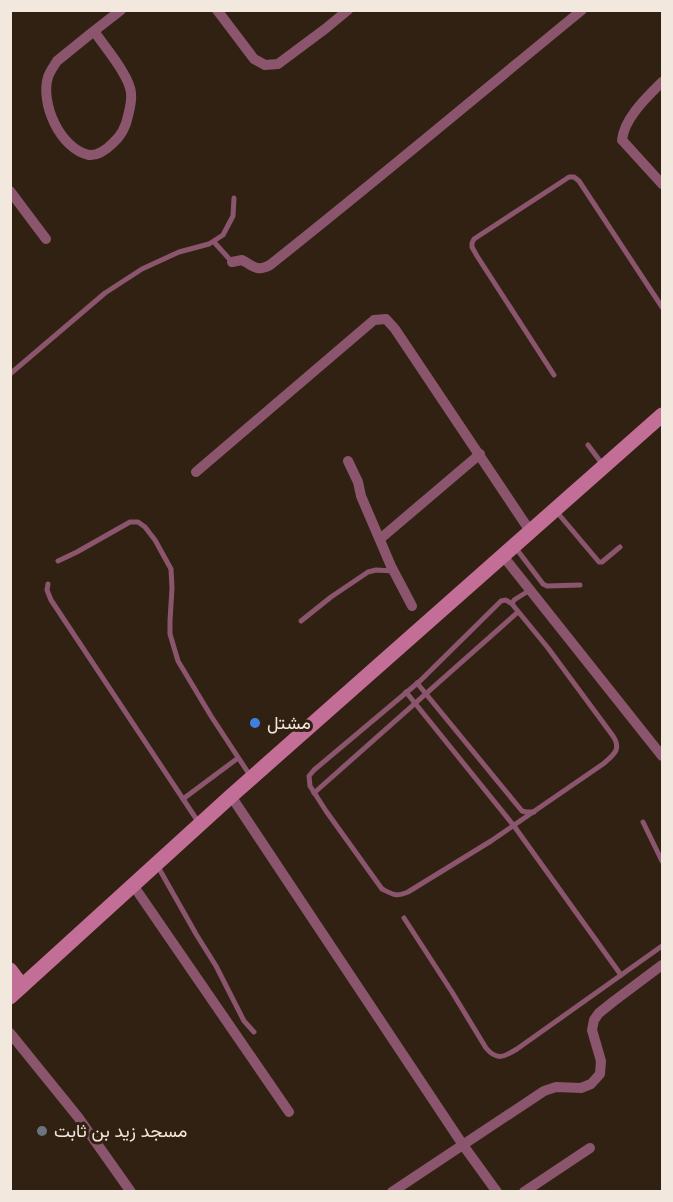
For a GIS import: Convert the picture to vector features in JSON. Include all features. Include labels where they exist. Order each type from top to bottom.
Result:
[{"type":"main road","points":[[10,997],[231,796],[663,415]]},
{"type":"main road","points":[[10,970],[22,986]]},
{"type":"street","points":[[94,31],[127,78],[131,93],[127,121],[122,133],[106,150],[92,155],[73,147],[56,127],[50,112],[48,78],[57,61],[94,31],[121,10]]},
{"type":"street","points":[[217,10],[254,59],[265,65],[278,64],[348,10]]},
{"type":"street","points":[[232,262],[242,260],[257,269],[270,265],[582,10]]},
{"type":"street","points":[[663,82],[640,104],[622,132],[622,140],[663,184]]},
{"type":"street","points":[[11,192],[46,239]]},
{"type":"street","points":[[196,472],[374,320],[386,319],[480,454],[530,531]]},
{"type":"street","points":[[380,539],[480,454]]},
{"type":"street","points":[[348,461],[393,571],[412,606]]},
{"type":"street","points":[[508,551],[530,590],[663,756]]},
{"type":"street","points":[[231,796],[497,1191]]},
{"type":"street","points":[[133,885],[289,1112]]},
{"type":"street","points":[[392,1191],[544,1091],[556,1087],[581,1088],[591,1084],[600,1074],[601,1061],[592,1030],[594,1020],[614,1001],[663,965]]},
{"type":"street","points":[[10,1033],[78,1117],[130,1191]]},
{"type":"street","points":[[524,1191],[590,1148]]},
{"type":"lane","points":[[554,375],[477,256],[472,243],[563,181],[574,177],[579,181],[663,307]]},
{"type":"lane","points":[[10,374],[105,293],[120,283],[142,269],[179,252],[214,242],[223,235],[233,216],[234,198]]},
{"type":"lane","points":[[214,242],[232,262]]},
{"type":"lane","points":[[588,445],[604,466]]},
{"type":"lane","points":[[555,510],[598,562],[602,562],[620,547]]},
{"type":"lane","points":[[58,561],[130,522],[138,522],[145,527],[171,569],[170,634],[178,661],[252,778]]},
{"type":"lane","points":[[508,551],[547,586],[580,585]]},
{"type":"lane","points":[[301,621],[368,572],[393,571]]},
{"type":"lane","points":[[48,584],[47,590],[51,600],[200,824]]},
{"type":"lane","points":[[512,604],[514,600],[530,590]]},
{"type":"lane","points":[[506,600],[512,604],[548,648],[613,736],[617,742],[617,748],[603,764],[482,847],[399,896],[392,894],[382,889],[314,793],[309,777],[314,770],[417,683],[501,601],[506,600]]},
{"type":"lane","points":[[314,793],[518,612]]},
{"type":"lane","points":[[417,683],[522,811],[534,812]]},
{"type":"lane","points":[[406,692],[514,826],[621,975]]},
{"type":"lane","points":[[183,799],[238,758]]},
{"type":"lane","points":[[643,822],[663,861]]},
{"type":"lane","points":[[156,864],[216,966],[244,1021],[254,1032]]},
{"type":"lane","points":[[404,918],[486,1048],[496,1056],[505,1056],[663,946]]},
{"type":"place","name":"مشتل","points":[[255,723]]},
{"type":"place","name":"مسجد زيد بن ثابت","points":[[42,1131]]}]
